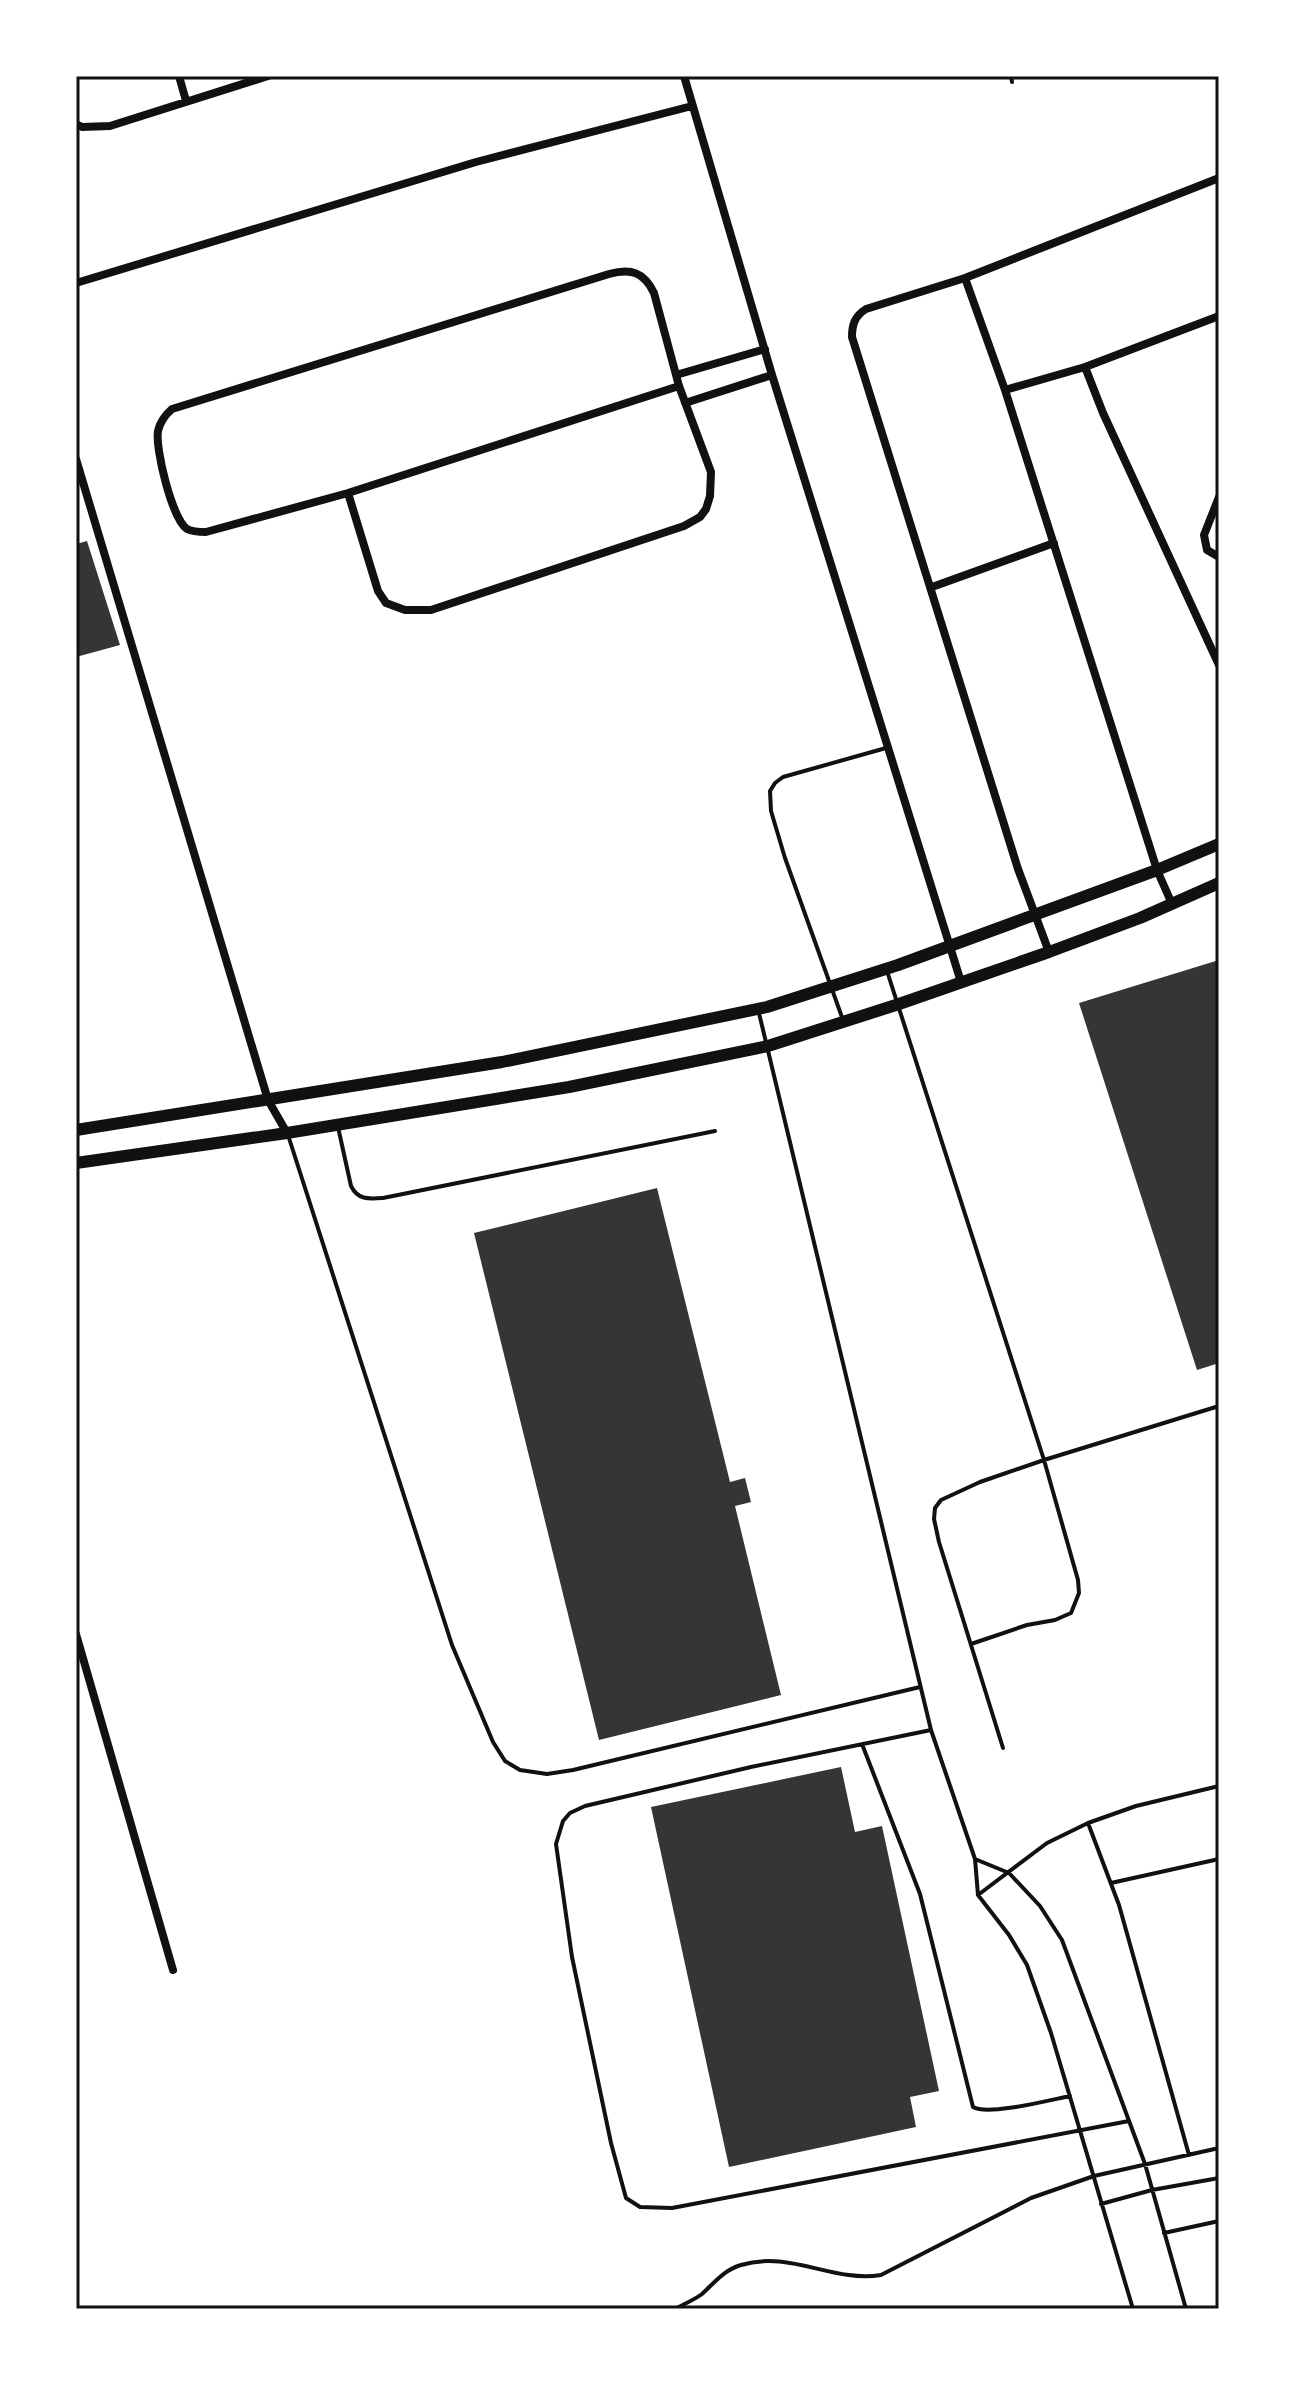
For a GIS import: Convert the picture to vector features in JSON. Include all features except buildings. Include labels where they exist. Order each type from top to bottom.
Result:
[{"type":"main road","points":[[76,1130],[502,1062],[758,1009],[887,969],[1157,870],[1219,844]]},
{"type":"main road","points":[[76,1163],[287,1133],[569,1087],[768,1046],[1049,952],[1219,883]]},
{"type":"street","points":[[179,76],[186,101]]},
{"type":"street","points":[[76,124],[82,127],[110,126],[268,76]]},
{"type":"street","points":[[684,76],[772,375],[961,982]]},
{"type":"street","points":[[76,283],[476,162],[692,106]]},
{"type":"street","points":[[1049,952],[1018,869],[852,337],[852,326],[866,309],[965,278],[1219,178]]},
{"type":"street","points":[[348,493],[378,591],[386,603],[405,610],[431,610],[684,526],[700,517],[708,504],[711,472],[679,386],[654,293],[647,279],[622,270],[172,409],[163,419],[159,430],[161,462],[176,511],[184,527],[201,533],[348,493],[679,386]]},
{"type":"street","points":[[965,278],[1005,390],[1157,870],[1172,904]]},
{"type":"street","points":[[1005,390],[1085,367],[1219,316]]},
{"type":"street","points":[[676,375],[765,349]]},
{"type":"street","points":[[1085,367],[1103,413],[1219,665]]},
{"type":"street","points":[[685,403],[772,375]]},
{"type":"street","points":[[76,459],[268,1100],[287,1133]]},
{"type":"street","points":[[1219,497],[1204,535],[1205,545],[1219,557]]},
{"type":"street","points":[[932,587],[1054,543]]},
{"type":"street","points":[[76,1634],[173,1970]]},
{"type":"lane","points":[[843,1022],[785,858],[769,795],[775,783],[783,777],[888,747]]},
{"type":"lane","points":[[887,969],[1044,1460],[1078,1580],[1076,1605],[1071,1613],[971,1644]]},
{"type":"lane","points":[[758,1009],[920,1687],[931,1730],[975,1859],[978,1895],[1009,1935],[1027,1965],[1070,2096],[1133,2309]]},
{"type":"lane","points":[[337,1125],[351,1186],[355,1194],[365,1199],[383,1198],[715,1131]]},
{"type":"lane","points":[[287,1133],[452,1645],[493,1742],[505,1761],[530,1773],[573,1770],[920,1687]]},
{"type":"lane","points":[[1003,1748],[939,1542],[935,1508],[941,1500],[967,1488],[1044,1460],[1219,1406]]},
{"type":"lane","points":[[931,1730],[585,1806],[570,1813],[563,1821],[556,1844],[572,1957],[611,2143],[626,2198],[640,2207],[672,2208],[1129,2121]]},
{"type":"lane","points":[[862,1744],[920,1894],[973,2107],[980,2111],[993,2111],[1070,2096]]},
{"type":"lane","points":[[978,1895],[1047,1843],[1088,1823],[1136,1806],[1219,1786]]},
{"type":"lane","points":[[1088,1823],[1111,1883],[1153,2020],[1189,2155]]},
{"type":"lane","points":[[975,1859],[1009,1873],[1040,1906],[1062,1940],[1145,2164],[1186,2309]]},
{"type":"lane","points":[[1111,1883],[1219,1859]]},
{"type":"lane","points":[[675,2309],[700,2296],[728,2270],[760,2261],[794,2263],[857,2278],[881,2275],[1031,2198],[1094,2176],[1219,2148]]},
{"type":"lane","points":[[1101,2204],[1152,2190],[1219,2178]]},
{"type":"lane","points":[[1164,2233],[1219,2221]]}]
